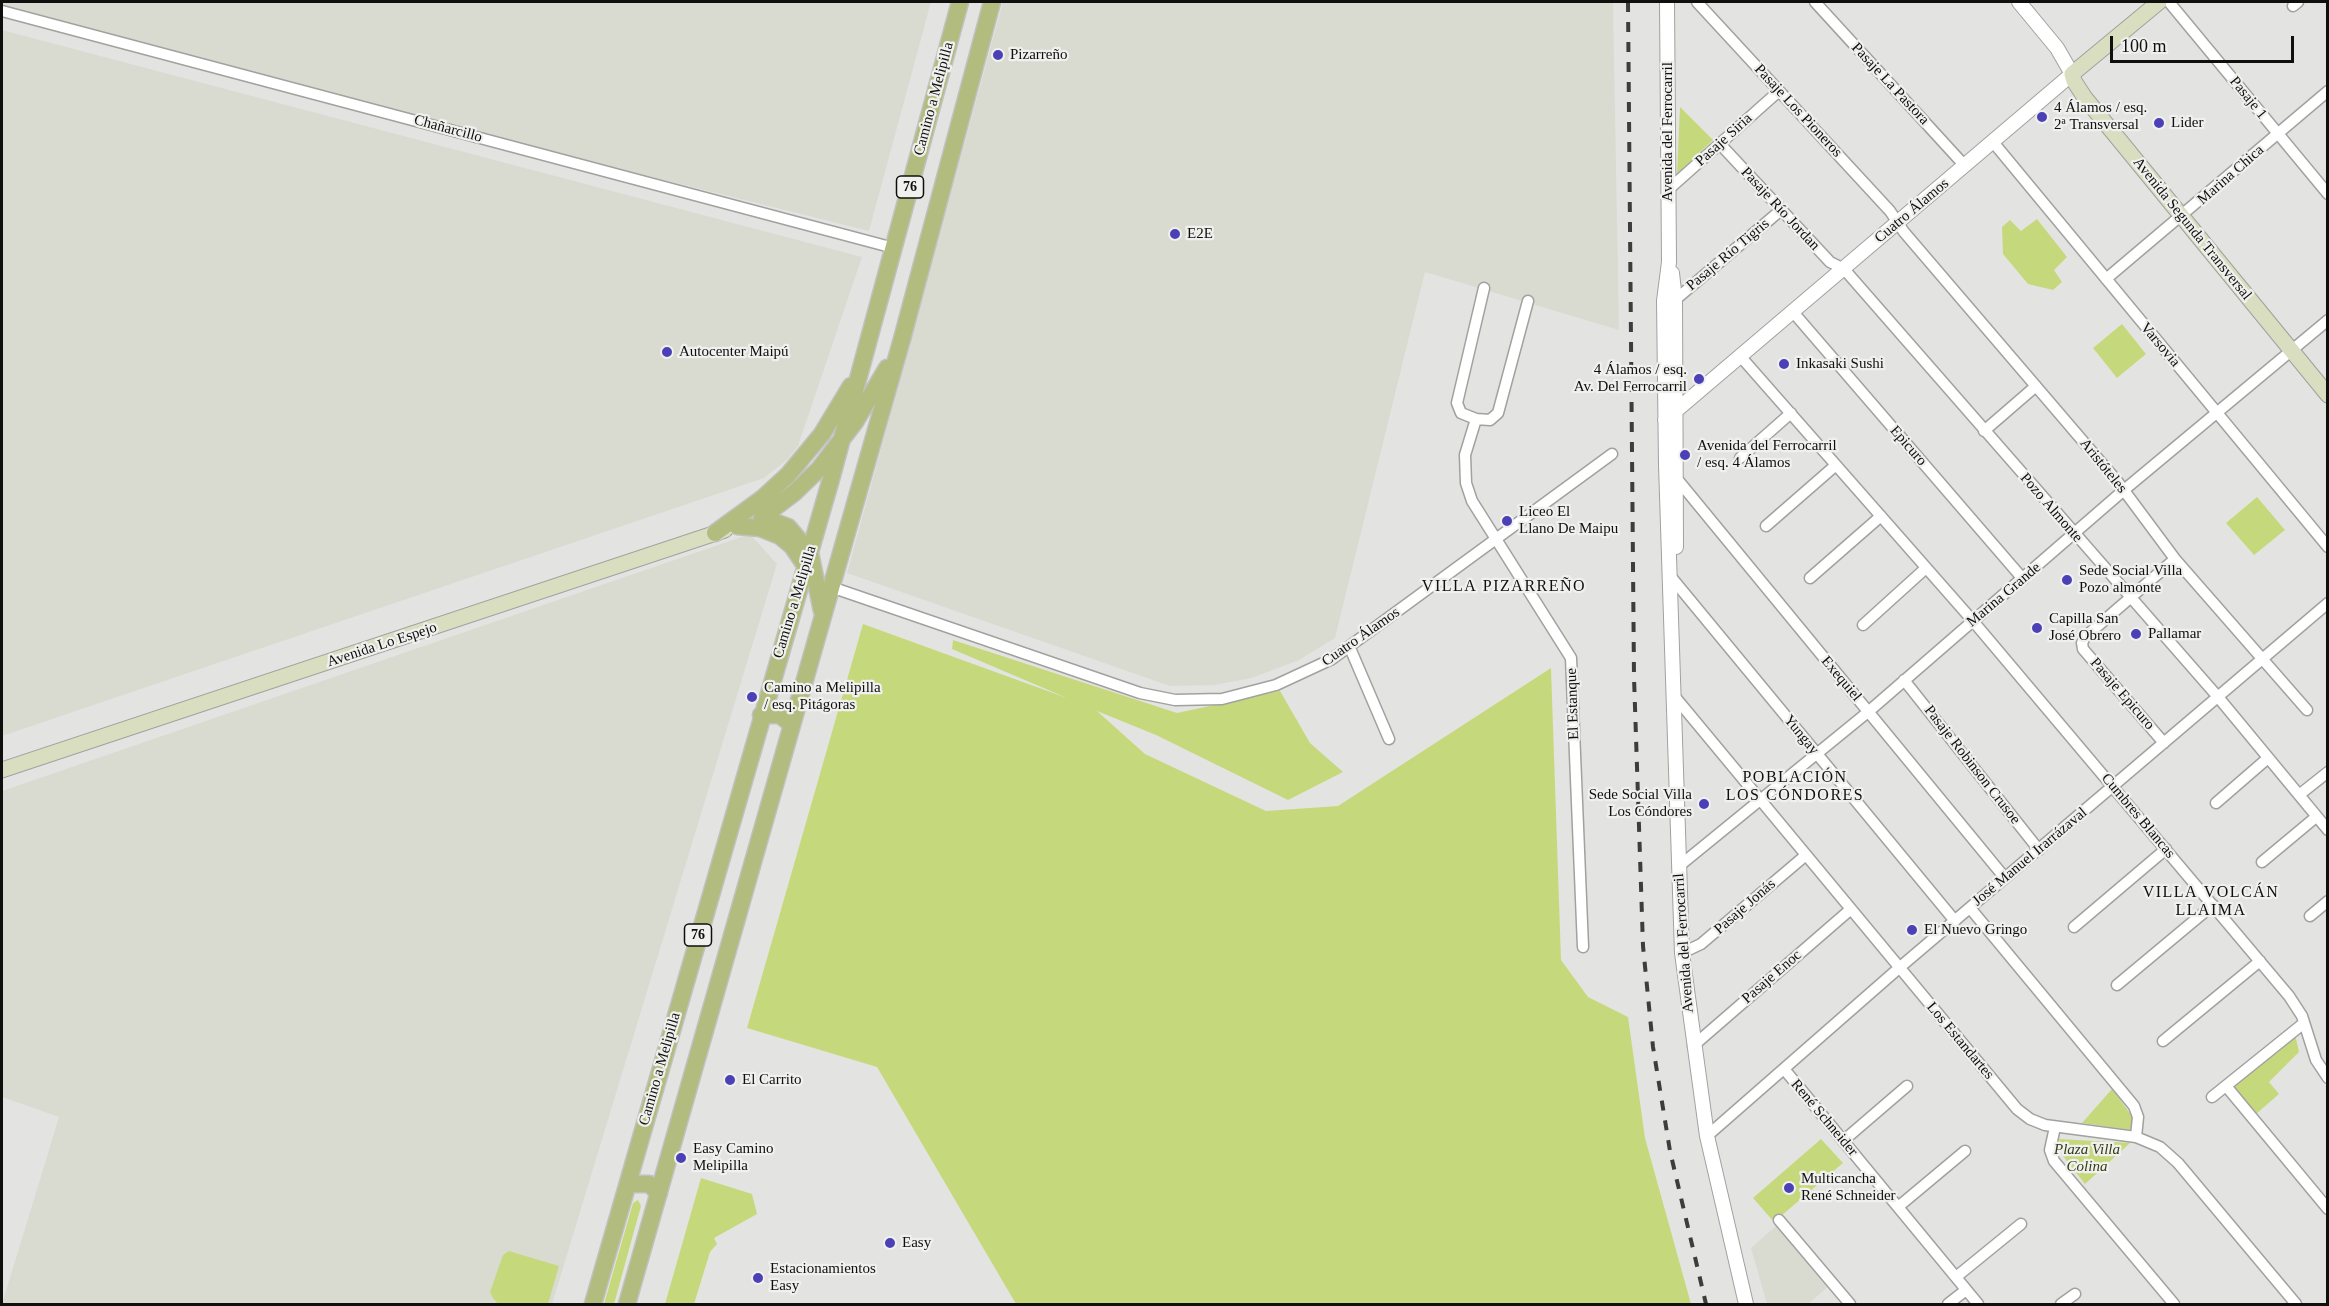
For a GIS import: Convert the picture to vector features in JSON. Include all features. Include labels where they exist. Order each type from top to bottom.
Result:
[{"type":"main road","name":"Camino a Melipilla","points":[[593,1305],[842,440],[960,2]]},
{"type":"main road","name":"Camino a Melipilla","points":[[627,1305],[902,339],[992,2]]},
{"type":"main road","name":"Cuatro Álamos","points":[[2072,74],[2152,4]]},
{"type":"main road","name":"Avenida Segunda Transversal","points":[[2072,74],[2085,98],[2328,395]]},
{"type":"main road","points":[[822,617],[808,560],[788,527],[762,517],[812,476],[842,440],[870,398],[902,339]]},
{"type":"main road","points":[[715,533],[763,498],[795,467],[822,434],[860,373]]},
{"type":"main road","name":"Avenida Lo Espejo","points":[[2,770],[762,517]]},
{"type":"main road","points":[[737,526],[760,528],[780,536],[808,560]]},
{"type":"main road","points":[[761,715],[780,715],[791,724]]},
{"type":"main road","points":[[628,1184],[649,1184],[659,1193]]},
{"type":"street","name":"Avenida del Ferrocarril","points":[[1667,2],[1669,262],[1664,301],[1670,417],[1677,479],[1676,548],[1671,577]]},
{"type":"street","name":"Pasaje Los Pioneros","points":[[1696,2],[1898,223]]},
{"type":"street","name":"Pasaje La Pastora","points":[[1815,2],[1965,166]]},
{"type":"street","name":"Avenida Segunda Transversal","points":[[2019,2],[2057,48],[2072,74]]},
{"type":"street","name":"Pasaje 1","points":[[2169,2],[2328,194]]},
{"type":"street","name":"Chañarcillo","points":[[2,11],[894,248]]},
{"type":"street","name":"Cuatro Álamos","points":[[1670,417],[2072,74]]},
{"type":"street","name":"Pasaje Siria","points":[[1669,189],[1779,91]]},
{"type":"street","name":"Marina Chica","points":[[2106,279],[2182,217],[2328,91]]},
{"type":"street","name":"Varsovia","points":[[1993,142],[2328,547]]},
{"type":"street","name":"Pasaje Río Jordan","points":[[1720,144],[1830,262],[1844,269]]},
{"type":"street","name":"Pasaje Río Tigris","points":[[1675,300],[1781,210]]},
{"type":"street","name":"Aristóteles","points":[[1898,223],[2124,490],[2175,560],[2253,650],[2264,658],[2307,710]]},
{"type":"street","name":"Avenida del Ferrocarril","points":[[1669,262],[1675,300],[1667,529],[1671,577],[1682,953],[1707,1136],[1746,1305]]},
{"type":"street","name":"Pozo Almonte","points":[[1844,269],[2074,535],[2218,697],[2328,830]]},
{"type":"street","points":[[1484,288],[1457,403],[1461,413],[1476,419],[1490,420],[1498,413],[1528,301]]},
{"type":"street","name":"Epicuro","points":[[1793,312],[2023,579]]},
{"type":"street","name":"Marina Grande","points":[[1678,867],[1868,712],[2124,490],[2328,320]]},
{"type":"street","name":"Cumbres Blancas","points":[[1741,357],[1973,621],[2294,1002],[2304,1023],[2316,1060],[2328,1078]]},
{"type":"street","points":[[1984,431],[2036,386]]},
{"type":"street","points":[[1740,458],[1791,413]]},
{"type":"street","name":"El Estanque","points":[[1476,419],[1465,455],[1466,483],[1472,501],[1494,540],[1571,658],[1582,947]]},
{"type":"street","name":"Cuatro Álamos","points":[[831,587],[1118,686],[1176,700],[1212,700],[1255,692],[1295,677],[1350,648],[1612,454]]},
{"type":"street","points":[[1766,526],[1836,465]]},
{"type":"street","name":"Exequiel","points":[[1677,479],[2005,878]]},
{"type":"street","points":[[1810,578],[1881,516]]},
{"type":"street","points":[[2130,598],[2175,560]]},
{"type":"street","points":[[1863,625],[1926,568]]},
{"type":"street","name":"Yungay","points":[[1671,577],[1955,921]]},
{"type":"street","name":"Pasaje Epicuro","points":[[2130,598],[2085,637],[2082,643],[2083,649],[2164,743]]},
{"type":"street","name":"José Manuel Irarrázaval","points":[[1707,1136],[1899,968],[2328,603]]},
{"type":"street","points":[[1350,648],[1389,739]]},
{"type":"street","name":"Pasaje Robinson Crusoe","points":[[1904,680],[2039,850]]},
{"type":"street","name":"Los Estandartes","points":[[1675,697],[2017,1109],[2037,1123],[2136,1137],[2160,1147],[2173,1158],[2296,1305]]},
{"type":"street","points":[[2216,803],[2268,758]]},
{"type":"street","points":[[2299,795],[2328,772]]},
{"type":"street","points":[[2262,862],[2316,817]]},
{"type":"street","points":[[2074,927],[2166,849]]},
{"type":"street","name":"Pasaje Jonás","points":[[1682,953],[1701,944],[1806,855]]},
{"type":"street","points":[[2310,916],[2328,901]]},
{"type":"street","points":[[2117,985],[2213,905]]},
{"type":"street","points":[[1970,908],[2134,1106],[2138,1117],[2136,1137]]},
{"type":"street","name":"Pasaje Enoc","points":[[1693,1046],[1851,909]]},
{"type":"street","points":[[2163,1041],[2260,961]]},
{"type":"street","points":[[2212,1098],[2304,1023]]},
{"type":"street","name":"René Schneider","points":[[1784,1070],[1978,1305]]},
{"type":"street","points":[[1843,1141],[1907,1086]]},
{"type":"street","points":[[2226,1086],[2328,1209]]},
{"type":"street","points":[[2055,1127],[2050,1149],[2054,1161],[2174,1305]]},
{"type":"street","points":[[1898,1208],[1965,1151]]},
{"type":"street","points":[[1779,1220],[1850,1305]]},
{"type":"street","points":[[1956,1277],[2021,1224]]},
{"type":"street","points":[[1948,1305],[1966,1290]]},
{"type":"street","points":[[2061,1305],[2074,1294]]},
{"type":"shaded area","points":[[2,2],[931,2],[869,231],[2,15]]},
{"type":"shaded area","name":"Pizarreño","points":[[1003,2],[1613,2],[1619,330],[1425,272],[1335,638],[1299,660],[1252,678],[1214,685],[1170,686],[847,573]]},
{"type":"shaded area","points":[[2,30],[862,257],[798,446],[788,459],[764,478],[2,736]]},
{"type":"shaded area","points":[[750,534],[777,564],[552,1304],[2,1304],[59,1117],[2,1097],[2,791]]},
{"type":"shaded area","points":[[1778,1224],[1830,1285],[1808,1304],[1767,1304],[1751,1248]]},
{"type":"green space","points":[[1680,107],[1713,140],[1677,174]]},
{"type":"green space","points":[[2037,219],[2067,257],[2054,270],[2062,282],[2053,290],[2028,284],[2003,254],[2002,227],[2010,220],[2021,231]]},
{"type":"green space","points":[[2122,324],[2146,354],[2117,378],[2093,348]]},
{"type":"green space","points":[[2257,497],[2285,530],[2254,555],[2226,523]]},
{"type":"green space","points":[[863,624],[1067,698],[952,649],[953,640],[1177,713],[1280,691],[1310,743],[1343,772],[1288,800],[1156,735],[1097,711],[1145,754],[1266,811],[1338,806],[1551,668],[1561,960],[1588,997],[1628,1017],[1645,1138],[1691,1304],[1016,1304],[877,1067],[747,1028]]},
{"type":"green space","points":[[2295,1034],[2299,1052],[2269,1082],[2279,1094],[2256,1114],[2233,1087]]},
{"type":"green space","name":"Plaza Villa Colina","points":[[2112,1089],[2132,1116],[2132,1130],[2082,1123]]},
{"type":"green space","name":"Multicancha René Schneider","points":[[1821,1139],[1843,1163],[1774,1222],[1753,1198]]},
{"type":"green space","name":"Plaza Villa Colina","points":[[2059,1139],[2130,1143],[2085,1184],[2063,1156]]},
{"type":"green space","points":[[701,1178],[752,1194],[757,1214],[714,1238],[717,1244],[710,1252],[694,1304],[665,1304]]},
{"type":"green space","points":[[638,1200],[641,1206],[614,1304],[604,1304],[633,1203]]},
{"type":"green space","points":[[509,1251],[559,1266],[548,1304],[498,1304],[493,1298],[490,1292],[503,1255]]},
{"type":"railway","points":[[1628,2],[1634,677],[1643,946],[1653,1047],[1670,1151],[1706,1304]]},
{"type":"place","name":"Pizarreño","points":[[998,55]]},
{"type":"place","name":"4 Álamos / esq. 2ª Transversal","points":[[2042,117]]},
{"type":"place","name":"Lider","points":[[2159,123]]},
{"type":"place","name":"E2E","points":[[1175,234]]},
{"type":"place","name":"Autocenter Maipú","points":[[667,352]]},
{"type":"place","name":"Inkasaki Sushi","points":[[1784,364]]},
{"type":"place","name":"4 Álamos / esq. Av. Del Ferrocarril","points":[[1699,379]]},
{"type":"place","name":"Avenida del Ferrocarril / esq. 4 Álamos","points":[[1685,455]]},
{"type":"place","name":"Liceo El Llano De Maipu","points":[[1507,521]]},
{"type":"place","name":"Sede Social Villa Pozo almonte","points":[[2067,580]]},
{"type":"place","name":"Capilla San José Obrero","points":[[2037,628]]},
{"type":"place","name":"Pallamar","points":[[2136,634]]},
{"type":"place","name":"Camino a Melipilla / esq. Pitágoras","points":[[752,697]]},
{"type":"place","name":"Sede Social Villa Los Cóndores","points":[[1704,804]]},
{"type":"place","name":"El Nuevo Gringo","points":[[1912,930]]},
{"type":"place","name":"El Carrito","points":[[730,1080]]},
{"type":"place","name":"Easy Camino Melipilla","points":[[681,1158]]},
{"type":"place","name":"Multicancha René Schneider","points":[[1789,1188]]},
{"type":"place","name":"Easy","points":[[890,1243]]},
{"type":"place","name":"Estacionamientos Easy","points":[[758,1278]]},
{"type":"district","name":"VILLA PIZARREÑO","points":[[1504,587]]},
{"type":"district","name":"POBLACIÓN LOS CÓNDORES","points":[[1795,787]]},
{"type":"district","name":"VILLA VOLCÁN LLAIMA","points":[[2211,902]]}]
